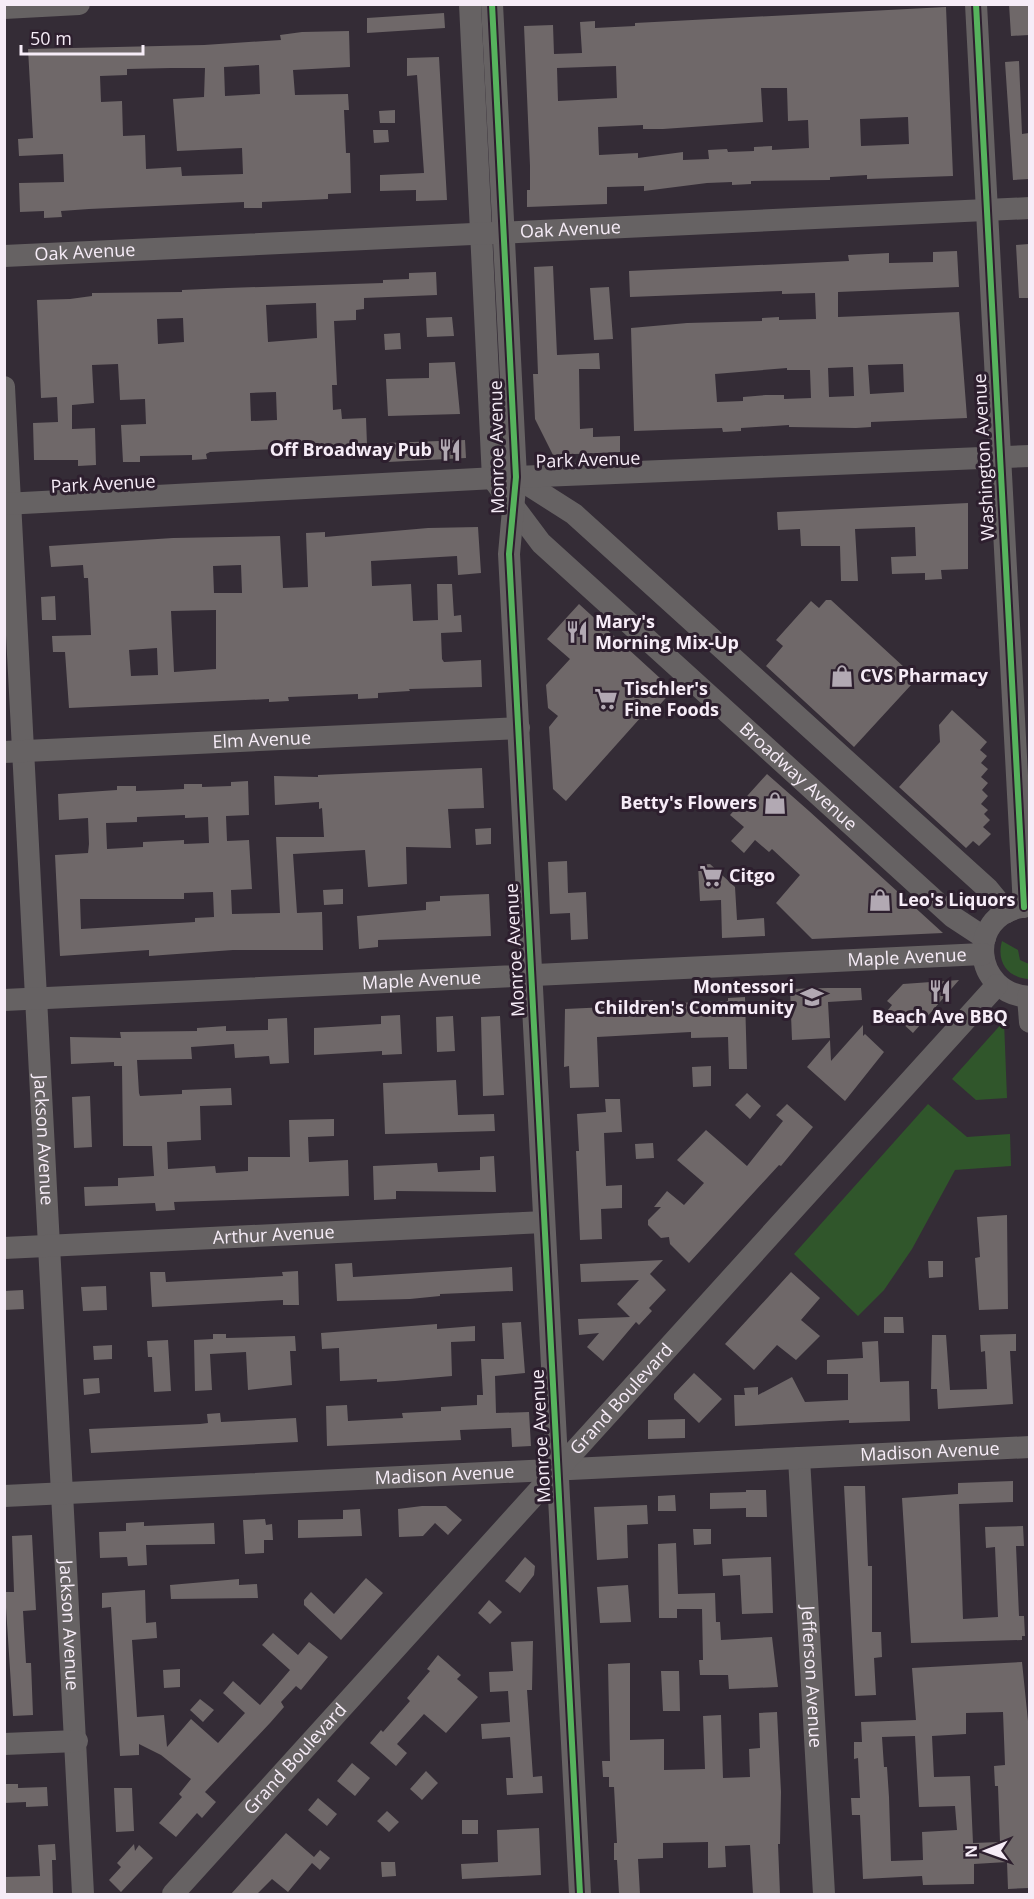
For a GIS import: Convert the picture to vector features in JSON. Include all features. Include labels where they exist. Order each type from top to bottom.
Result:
[{"type":"street","points":[[4,8],[79,4]]},
{"type":"street","name":"Monroe Avenue","points":[[470,4],[493,479]]},
{"type":"street","name":"Monroe Avenue","points":[[492,4],[516,477],[515,509],[509,554],[580,1894]]},
{"type":"street","name":"Washington Avenue","points":[[976,4],[1000,458],[1020,909]]},
{"type":"street","name":"Oak Avenue","points":[[4,256],[1029,208]]},
{"type":"street","name":"Jackson Avenue","points":[[4,387],[14,752],[38,998],[83,1894]]},
{"type":"street","name":"Park Avenue","points":[[7,504],[516,477],[1029,456]]},
{"type":"street","points":[[516,477],[574,514],[988,889],[1020,909]]},
{"type":"street","name":"Broadway Avenue","points":[[493,479],[541,543],[984,946]]},
{"type":"street","name":"Elm Avenue","points":[[14,752],[519,728]]},
{"type":"street","points":[[1020,909],[998,918],[984,946],[990,976],[997,985],[1006,991],[1029,997],[1029,1022]]},
{"type":"street","name":"Maple Avenue","points":[[4,1000],[531,975],[984,946]]},
{"type":"street","name":"Grand Boulevard","points":[[173,1894],[997,985]]},
{"type":"street","name":"Arthur Avenue","points":[[4,1248],[544,1222]]},
{"type":"street","name":"Madison Avenue","points":[[4,1496],[1029,1447]]},
{"type":"street","name":"Jefferson Avenue","points":[[799,1458],[824,1894]]},
{"type":"street","points":[[4,1744],[77,1741]]},
{"type":"green space","points":[[1002,941],[1018,950],[1020,960],[1029,964],[1029,979],[1015,976],[1005,967],[1001,956]]},
{"type":"green space","points":[[1004,1021],[1007,1098],[976,1100],[952,1079]]},
{"type":"green space","points":[[928,1104],[967,1137],[1010,1134],[1011,1166],[955,1170],[912,1249],[884,1290],[858,1316],[794,1254]]},
{"type":"building","points":[[1009,4],[1029,4],[1029,35],[1011,36]]},
{"type":"building","points":[[946,7],[953,176],[867,179],[867,175],[830,177],[830,180],[751,181],[751,184],[732,185],[732,182],[707,183],[644,191],[644,186],[607,187],[607,204],[527,207],[530,166],[524,26],[553,25],[554,54],[582,53],[580,22],[595,21],[595,28],[635,26],[635,23]],"holes":[[[616,66],[617,98],[558,101],[557,68]],[[761,88],[787,88],[788,121],[808,120],[809,148],[772,150],[772,146],[754,147],[754,151],[708,150],[709,159],[683,160],[683,152],[638,158],[638,153],[599,155],[598,127],[643,125],[643,129],[663,129],[763,122]],[[908,117],[909,144],[861,146],[860,119]]]},
{"type":"building","points":[[444,13],[445,28],[367,33],[367,18]]},
{"type":"building","points":[[349,31],[350,67],[293,70],[295,95],[348,94],[349,110],[344,110],[346,153],[350,153],[351,193],[328,194],[328,199],[262,202],[262,208],[244,208],[244,202],[89,209],[61,211],[62,217],[44,218],[44,211],[20,212],[19,183],[64,182],[63,154],[19,156],[18,139],[33,138],[28,49],[204,45],[281,40],[280,35]],"holes":[[[259,65],[260,94],[225,96],[224,67]],[[205,68],[204,97],[173,99],[177,151],[242,148],[243,174],[182,176],[181,167],[146,169],[145,135],[123,136],[122,101],[101,102],[100,76],[127,75],[127,69]]]},
{"type":"building","points":[[439,57],[447,200],[416,201],[416,190],[380,191],[380,175],[424,173],[417,75],[407,76],[407,58]]},
{"type":"building","points":[[1019,61],[1022,134],[1029,133],[1029,179],[1013,180],[1005,62]]},
{"type":"building","points":[[395,110],[395,123],[380,123],[379,111]]},
{"type":"building","points":[[373,130],[388,130],[389,142],[374,143]]},
{"type":"building","points":[[1029,244],[1029,298],[1019,298],[1016,245]]},
{"type":"building","points":[[957,251],[959,287],[838,292],[838,317],[959,312],[967,418],[871,422],[871,427],[856,428],[789,427],[789,425],[741,428],[741,431],[723,432],[722,428],[634,431],[631,328],[687,323],[762,321],[762,318],[779,317],[779,320],[816,319],[815,293],[782,294],[782,291],[630,297],[629,271],[849,261],[848,255],[889,253],[889,263],[933,262],[933,252]],"holes":[[[903,364],[904,392],[870,394],[868,365]],[[853,367],[854,396],[829,397],[828,368]],[[787,368],[787,370],[810,370],[811,398],[784,399],[784,395],[766,395],[743,397],[743,401],[717,402],[715,374]]]},
{"type":"building","points":[[553,266],[557,355],[599,353],[600,369],[579,369],[580,429],[593,428],[593,437],[620,436],[620,452],[553,455],[535,419],[533,374],[538,374],[534,267]]},
{"type":"building","points":[[436,272],[437,295],[364,298],[364,309],[356,310],[356,320],[334,321],[337,385],[332,385],[333,410],[341,409],[342,419],[366,418],[367,445],[210,452],[206,454],[207,459],[192,460],[192,455],[140,456],[140,462],[123,462],[121,425],[146,424],[145,399],[120,400],[118,364],[92,365],[94,403],[72,405],[72,429],[95,428],[96,465],[78,466],[78,460],[34,460],[33,423],[58,422],[57,397],[41,398],[37,300],[70,299],[92,296],[92,293],[182,292],[182,290],[383,283],[383,280],[409,279],[409,273]],"holes":[[[316,303],[317,338],[268,342],[266,305]],[[183,318],[184,342],[158,344],[157,319]],[[276,392],[277,420],[251,421],[250,393]]]},
{"type":"building","points":[[609,287],[613,339],[594,340],[590,288]]},
{"type":"building","points":[[452,317],[454,336],[427,337],[426,318]]},
{"type":"building","points":[[400,333],[401,349],[385,350],[384,334]]},
{"type":"building","points":[[455,362],[460,414],[388,416],[386,379],[429,378],[429,363]]},
{"type":"building","points":[[465,440],[466,458],[388,462],[387,443]]},
{"type":"building","points":[[968,503],[968,569],[941,570],[942,579],[925,580],[925,573],[892,574],[891,557],[916,556],[915,527],[855,529],[858,581],[841,581],[840,546],[801,546],[800,529],[778,530],[777,512]]},
{"type":"building","points":[[478,527],[481,573],[458,575],[457,556],[371,561],[372,586],[411,584],[413,621],[438,620],[437,584],[452,584],[454,616],[461,615],[462,632],[441,633],[442,659],[444,662],[481,660],[482,687],[409,689],[410,691],[378,693],[378,698],[358,699],[358,694],[288,697],[289,701],[269,702],[269,699],[69,708],[65,652],[53,652],[52,636],[91,635],[88,578],[84,578],[83,565],[51,567],[49,546],[173,538],[280,536],[283,588],[308,587],[306,533],[325,532],[325,537],[428,528]],"holes":[[[241,565],[242,593],[214,593],[213,566]],[[216,610],[216,669],[174,672],[171,611]],[[157,648],[158,675],[131,676],[129,650]]]},
{"type":"building","points":[[55,596],[56,620],[42,620],[41,597]]},
{"type":"building","name":"CVS Pharmacy","points":[[826,600],[831,600],[905,668],[911,685],[854,747],[766,666],[783,646],[776,640],[811,601],[819,608]]},
{"type":"building","name":"Tischler's Fine Foods","points":[[579,604],[673,690],[646,720],[642,716],[566,801],[553,789],[549,727],[558,716],[548,708],[546,685],[570,659],[547,639]]},
{"type":"building","points":[[952,710],[987,742],[980,750],[987,756],[981,763],[988,769],[981,777],[988,783],[982,790],[988,796],[981,804],[988,810],[984,814],[990,820],[983,827],[991,834],[979,846],[973,841],[966,848],[899,787],[940,742],[939,725]]},
{"type":"building","points":[[482,768],[484,808],[448,809],[451,848],[406,847],[407,884],[368,887],[365,850],[293,854],[297,913],[322,912],[323,950],[233,950],[149,956],[149,950],[60,956],[55,855],[88,853],[89,844],[88,818],[59,820],[58,794],[117,790],[117,786],[136,786],[136,791],[163,790],[184,789],[184,784],[202,784],[202,787],[231,786],[231,782],[248,781],[249,815],[226,816],[227,841],[249,840],[252,889],[231,890],[232,914],[280,913],[276,837],[324,837],[322,808],[319,809],[319,802],[275,805],[274,776],[318,777],[318,775]],"holes":[[[185,815],[185,818],[208,817],[209,843],[184,844],[184,840],[143,842],[143,847],[107,849],[106,823],[137,822],[137,817]],[[213,892],[214,917],[195,918],[195,922],[81,929],[80,899],[184,899],[184,893]]]},
{"type":"building","points":[[767,774],[943,933],[812,939],[776,903],[800,875],[772,849],[769,852],[755,840],[744,853],[731,841],[744,827],[730,815]]},
{"type":"building","points":[[491,828],[491,844],[476,845],[475,829]]},
{"type":"building","points":[[567,861],[568,893],[586,892],[588,939],[571,940],[570,913],[550,914],[548,862]]},
{"type":"building","points":[[710,864],[735,887],[737,920],[764,918],[765,936],[722,938],[721,900],[700,901],[698,865]]},
{"type":"building","points":[[343,889],[343,904],[324,905],[323,890]]},
{"type":"building","points":[[489,894],[491,936],[378,940],[378,947],[359,949],[357,916],[426,910],[426,902],[440,901],[440,896]]},
{"type":"building","points":[[959,980],[913,1033],[888,1010],[892,1005],[887,1001],[903,984]]},
{"type":"building","points":[[861,988],[862,1000],[828,1002],[830,1038],[792,1040],[790,989]]},
{"type":"building","points":[[745,997],[747,1069],[729,1069],[728,1037],[691,1038],[691,1032],[597,1037],[599,1087],[570,1088],[569,1066],[564,1067],[565,1009],[608,1007],[608,1002],[653,1000],[653,1004],[728,1001],[728,998]]},
{"type":"building","points":[[400,1015],[402,1054],[382,1055],[382,1051],[314,1055],[314,1028],[381,1024],[381,1016]]},
{"type":"building","points":[[453,1016],[455,1051],[437,1052],[436,1017]]},
{"type":"building","points":[[500,1016],[504,1095],[483,1096],[481,1017]]},
{"type":"building","points":[[287,1018],[289,1063],[270,1064],[269,1056],[235,1058],[234,1044],[191,1047],[192,1059],[137,1060],[140,1096],[182,1094],[182,1090],[231,1088],[232,1105],[200,1106],[201,1140],[167,1142],[168,1169],[215,1166],[216,1173],[248,1171],[248,1157],[290,1157],[289,1120],[334,1119],[334,1136],[308,1137],[309,1162],[348,1160],[349,1196],[174,1202],[175,1210],[156,1211],[155,1203],[85,1206],[84,1187],[118,1186],[118,1178],[154,1176],[152,1146],[123,1146],[122,1066],[114,1066],[114,1062],[71,1064],[70,1037],[121,1038],[120,1032],[197,1031],[197,1028],[226,1026],[226,1031],[268,1030],[268,1019]]},
{"type":"building","points":[[863,1025],[863,1036],[865,1034],[884,1052],[845,1101],[807,1067],[830,1040],[831,1061]]},
{"type":"building","points":[[711,1066],[711,1086],[693,1087],[692,1067]]},
{"type":"building","points":[[456,1080],[458,1115],[494,1114],[495,1131],[385,1134],[383,1083]]},
{"type":"building","points":[[747,1093],[761,1106],[750,1119],[735,1105]]},
{"type":"building","points":[[90,1096],[92,1147],[74,1148],[72,1097]]},
{"type":"building","points":[[605,1099],[620,1099],[622,1132],[604,1133],[606,1186],[622,1185],[622,1208],[601,1209],[602,1239],[580,1240],[576,1151],[579,1151],[577,1114],[606,1112]]},
{"type":"building","points":[[787,1104],[813,1127],[781,1166],[779,1165],[689,1263],[670,1244],[669,1237],[661,1238],[648,1225],[648,1220],[661,1207],[654,1207],[667,1191],[684,1205],[704,1183],[677,1160],[706,1130],[747,1166],[783,1121],[776,1115]]},
{"type":"building","points":[[653,1143],[654,1158],[636,1159],[635,1144]]},
{"type":"building","points":[[494,1156],[496,1192],[396,1191],[396,1199],[374,1200],[373,1166],[437,1163],[438,1172],[480,1170],[480,1157]]},
{"type":"building","points":[[1007,1215],[1008,1309],[979,1310],[975,1258],[980,1257],[977,1217]]},
{"type":"building","points":[[663,1260],[650,1274],[666,1290],[649,1308],[652,1311],[639,1325],[636,1322],[603,1361],[587,1347],[599,1333],[579,1335],[578,1319],[630,1317],[617,1304],[639,1280],[581,1282],[580,1264]]},
{"type":"building","points":[[928,1261],[943,1261],[943,1277],[929,1278]]},
{"type":"building","points":[[352,1263],[353,1277],[512,1267],[513,1291],[440,1294],[440,1296],[410,1299],[337,1301],[335,1264]]},
{"type":"building","points":[[298,1271],[299,1305],[283,1305],[283,1300],[152,1307],[150,1272],[165,1272],[166,1282],[283,1276],[282,1272]]},
{"type":"building","points":[[791,1272],[820,1298],[801,1320],[820,1336],[796,1360],[777,1345],[754,1370],[725,1344]]},
{"type":"building","points":[[106,1286],[107,1310],[83,1311],[81,1287]]},
{"type":"building","points":[[23,1290],[24,1309],[4,1310],[4,1291]]},
{"type":"building","points":[[884,1317],[903,1317],[904,1333],[884,1333]]},
{"type":"building","points":[[521,1322],[525,1373],[495,1376],[496,1413],[529,1412],[531,1446],[512,1447],[511,1428],[460,1430],[461,1440],[327,1446],[326,1406],[347,1405],[348,1421],[403,1418],[402,1413],[441,1411],[441,1407],[477,1405],[477,1395],[483,1395],[481,1359],[504,1359],[502,1323]]},
{"type":"building","points":[[437,1324],[437,1329],[475,1326],[475,1341],[451,1342],[452,1376],[377,1382],[377,1379],[340,1381],[339,1348],[322,1349],[321,1333]]},
{"type":"building","points":[[213,1334],[226,1334],[226,1338],[295,1336],[296,1351],[290,1351],[292,1385],[248,1390],[246,1352],[210,1354],[212,1390],[195,1391],[194,1340],[213,1339]]},
{"type":"building","points":[[1016,1334],[1016,1351],[1010,1351],[1013,1404],[938,1409],[937,1389],[931,1389],[932,1335],[946,1335],[950,1390],[987,1389],[985,1351],[981,1352],[980,1335]]},
{"type":"building","points":[[168,1340],[171,1391],[154,1392],[152,1357],[148,1357],[147,1341]]},
{"type":"building","points":[[878,1341],[880,1382],[909,1381],[910,1421],[849,1423],[849,1420],[735,1426],[734,1395],[745,1395],[744,1388],[758,1387],[758,1395],[792,1377],[805,1402],[848,1400],[848,1374],[827,1374],[827,1360],[863,1358],[862,1342]]},
{"type":"building","points":[[112,1345],[112,1359],[94,1360],[93,1346]]},
{"type":"building","points":[[694,1373],[722,1399],[699,1423],[674,1399],[674,1394]]},
{"type":"building","points":[[99,1378],[100,1393],[84,1395],[83,1379]]},
{"type":"building","points":[[220,1413],[221,1422],[296,1418],[298,1442],[91,1453],[89,1429],[200,1424],[208,1423],[207,1414]]},
{"type":"building","points":[[685,1419],[685,1438],[648,1439],[648,1420]]},
{"type":"building","points":[[1013,1481],[1013,1502],[959,1504],[963,1619],[998,1617],[995,1547],[986,1548],[985,1527],[1023,1526],[1024,1546],[1016,1546],[1019,1616],[1024,1616],[1025,1636],[1022,1636],[1022,1640],[911,1643],[902,1498],[958,1494],[958,1483]]},
{"type":"building","points":[[844,1486],[865,1486],[868,1566],[872,1566],[872,1632],[881,1632],[882,1657],[874,1658],[876,1695],[855,1696]]},
{"type":"building","points":[[746,1490],[766,1490],[767,1517],[746,1517],[746,1508],[710,1509],[710,1493],[746,1492]]},
{"type":"building","points":[[675,1495],[676,1511],[658,1511],[658,1496]]},
{"type":"building","points":[[647,1505],[648,1524],[627,1525],[628,1558],[597,1560],[594,1507]]},
{"type":"building","points":[[446,1506],[462,1520],[448,1535],[435,1523],[423,1536],[399,1537],[398,1509]]},
{"type":"building","points":[[360,1509],[362,1536],[298,1538],[298,1520],[343,1519],[343,1510]]},
{"type":"building","points":[[265,1519],[266,1525],[272,1524],[273,1540],[264,1540],[264,1553],[245,1554],[243,1520]]},
{"type":"building","points":[[144,1522],[144,1526],[214,1523],[215,1544],[146,1545],[147,1565],[128,1566],[127,1557],[100,1558],[99,1532],[126,1531],[126,1523]]},
{"type":"building","points":[[693,1529],[711,1529],[711,1544],[694,1545]]},
{"type":"building","points":[[32,1535],[36,1610],[23,1611],[26,1663],[31,1663],[33,1715],[13,1716],[5,1592],[14,1592],[12,1536]]},
{"type":"building","points":[[676,1543],[678,1594],[715,1593],[716,1622],[720,1622],[721,1640],[772,1637],[778,1687],[729,1689],[728,1675],[700,1675],[699,1660],[703,1660],[702,1609],[677,1609],[677,1618],[659,1618],[658,1544]]},
{"type":"building","points":[[525,1557],[535,1566],[534,1575],[520,1593],[505,1581]]},
{"type":"building","points":[[771,1557],[773,1613],[742,1614],[740,1575],[723,1576],[722,1559]]},
{"type":"building","points":[[366,1578],[383,1593],[341,1640],[304,1605],[304,1600],[311,1592],[334,1614]]},
{"type":"building","points":[[239,1579],[239,1585],[257,1584],[258,1598],[171,1599],[170,1585]]},
{"type":"building","points":[[628,1585],[631,1622],[600,1623],[597,1587]]},
{"type":"building","points":[[145,1590],[146,1623],[156,1622],[157,1638],[132,1640],[137,1717],[164,1715],[167,1747],[191,1719],[218,1743],[245,1713],[223,1693],[233,1681],[260,1705],[290,1670],[262,1645],[273,1633],[298,1655],[309,1642],[328,1657],[301,1690],[296,1686],[281,1702],[284,1707],[205,1792],[216,1802],[202,1818],[197,1813],[176,1837],[159,1823],[182,1797],[179,1794],[191,1779],[161,1755],[139,1744],[139,1755],[120,1756],[111,1607],[102,1608],[102,1593]]},
{"type":"building","points":[[489,1600],[502,1612],[490,1624],[478,1613]]},
{"type":"building","points":[[533,1641],[532,1690],[527,1690],[533,1777],[542,1776],[543,1793],[507,1795],[506,1778],[513,1778],[510,1737],[482,1739],[481,1724],[510,1722],[508,1691],[490,1692],[489,1672],[513,1671],[511,1642]]},
{"type":"building","points":[[438,1655],[461,1675],[457,1679],[478,1697],[446,1733],[424,1714],[397,1744],[407,1753],[396,1766],[370,1743],[381,1730],[383,1732],[410,1701],[407,1698],[430,1671],[427,1669]]},
{"type":"building","points":[[1022,1662],[1029,1731],[1029,1888],[1008,1889],[1007,1862],[974,1864],[974,1884],[923,1885],[922,1876],[863,1879],[860,1815],[852,1815],[851,1798],[860,1798],[858,1758],[854,1759],[854,1742],[862,1742],[861,1722],[916,1720],[912,1668]],"holes":[[[1003,1712],[1005,1765],[994,1766],[995,1786],[998,1786],[1000,1842],[973,1843],[970,1776],[934,1777],[932,1736],[966,1734],[966,1713]],[[915,1736],[919,1807],[955,1806],[957,1830],[922,1832],[923,1860],[891,1861],[887,1767],[884,1767],[882,1737]]]},
{"type":"building","points":[[630,1663],[630,1740],[664,1739],[664,1770],[705,1769],[703,1716],[721,1715],[723,1778],[750,1777],[749,1749],[760,1748],[759,1713],[777,1712],[781,1792],[780,1844],[778,1844],[780,1894],[753,1894],[750,1845],[725,1846],[726,1867],[708,1868],[708,1842],[663,1843],[663,1858],[638,1859],[640,1894],[619,1894],[617,1860],[614,1860],[614,1843],[617,1843],[614,1787],[609,1787],[609,1777],[603,1777],[602,1761],[610,1761],[608,1664]]},
{"type":"building","points":[[180,1669],[180,1687],[164,1688],[163,1670]]},
{"type":"building","points":[[661,1671],[679,1671],[680,1711],[663,1711]]},
{"type":"building","points":[[200,1699],[214,1710],[203,1722],[190,1710]]},
{"type":"building","points":[[352,1763],[370,1778],[355,1796],[337,1781]]},
{"type":"building","points":[[426,1771],[438,1783],[422,1800],[410,1789]]},
{"type":"building","points":[[4,1784],[18,1784],[18,1788],[47,1787],[48,1806],[26,1807],[26,1802],[4,1803]]},
{"type":"building","points":[[114,1788],[132,1788],[134,1831],[116,1832]]},
{"type":"building","points":[[318,1798],[337,1814],[327,1826],[308,1810]]},
{"type":"building","points":[[387,1811],[399,1822],[389,1832],[377,1821]]},
{"type":"building","points":[[462,1820],[478,1820],[478,1834],[462,1834]]},
{"type":"building","points":[[539,1828],[541,1875],[462,1879],[461,1864],[498,1862],[497,1830]]},
{"type":"building","points":[[286,1833],[314,1857],[320,1850],[330,1858],[320,1870],[312,1863],[288,1892],[272,1879],[257,1894],[231,1894]]},
{"type":"building","points":[[55,1844],[56,1860],[52,1860],[53,1893],[5,1894],[4,1877],[40,1876],[38,1845]]},
{"type":"building","points":[[134,1844],[135,1851],[139,1845],[153,1858],[121,1892],[109,1880],[121,1867],[117,1863]]},
{"type":"building","points":[[381,1862],[395,1862],[396,1876],[382,1877]]},
{"type":"cycle path","points":[[492,4],[516,477],[509,554],[580,1894]]},
{"type":"cycle path","points":[[976,4],[1024,907]]},
{"type":"place","name":"Off Broadway Pub","points":[[450,450]]},
{"type":"place","name":"Mary's Morning Mix-Up","points":[[577,632]]},
{"type":"place","name":"CVS Pharmacy","points":[[842,676]]},
{"type":"place","name":"Tischler's Fine Foods","points":[[606,699]]},
{"type":"place","name":"Betty's Flowers","points":[[775,803]]},
{"type":"place","name":"Citgo","points":[[711,876]]},
{"type":"place","name":"Leo's Liquors","points":[[880,900]]},
{"type":"place","name":"Beach Ave BBQ","points":[[940,991]]},
{"type":"place","name":"Montessori Children's Community","points":[[812,997]]}]
